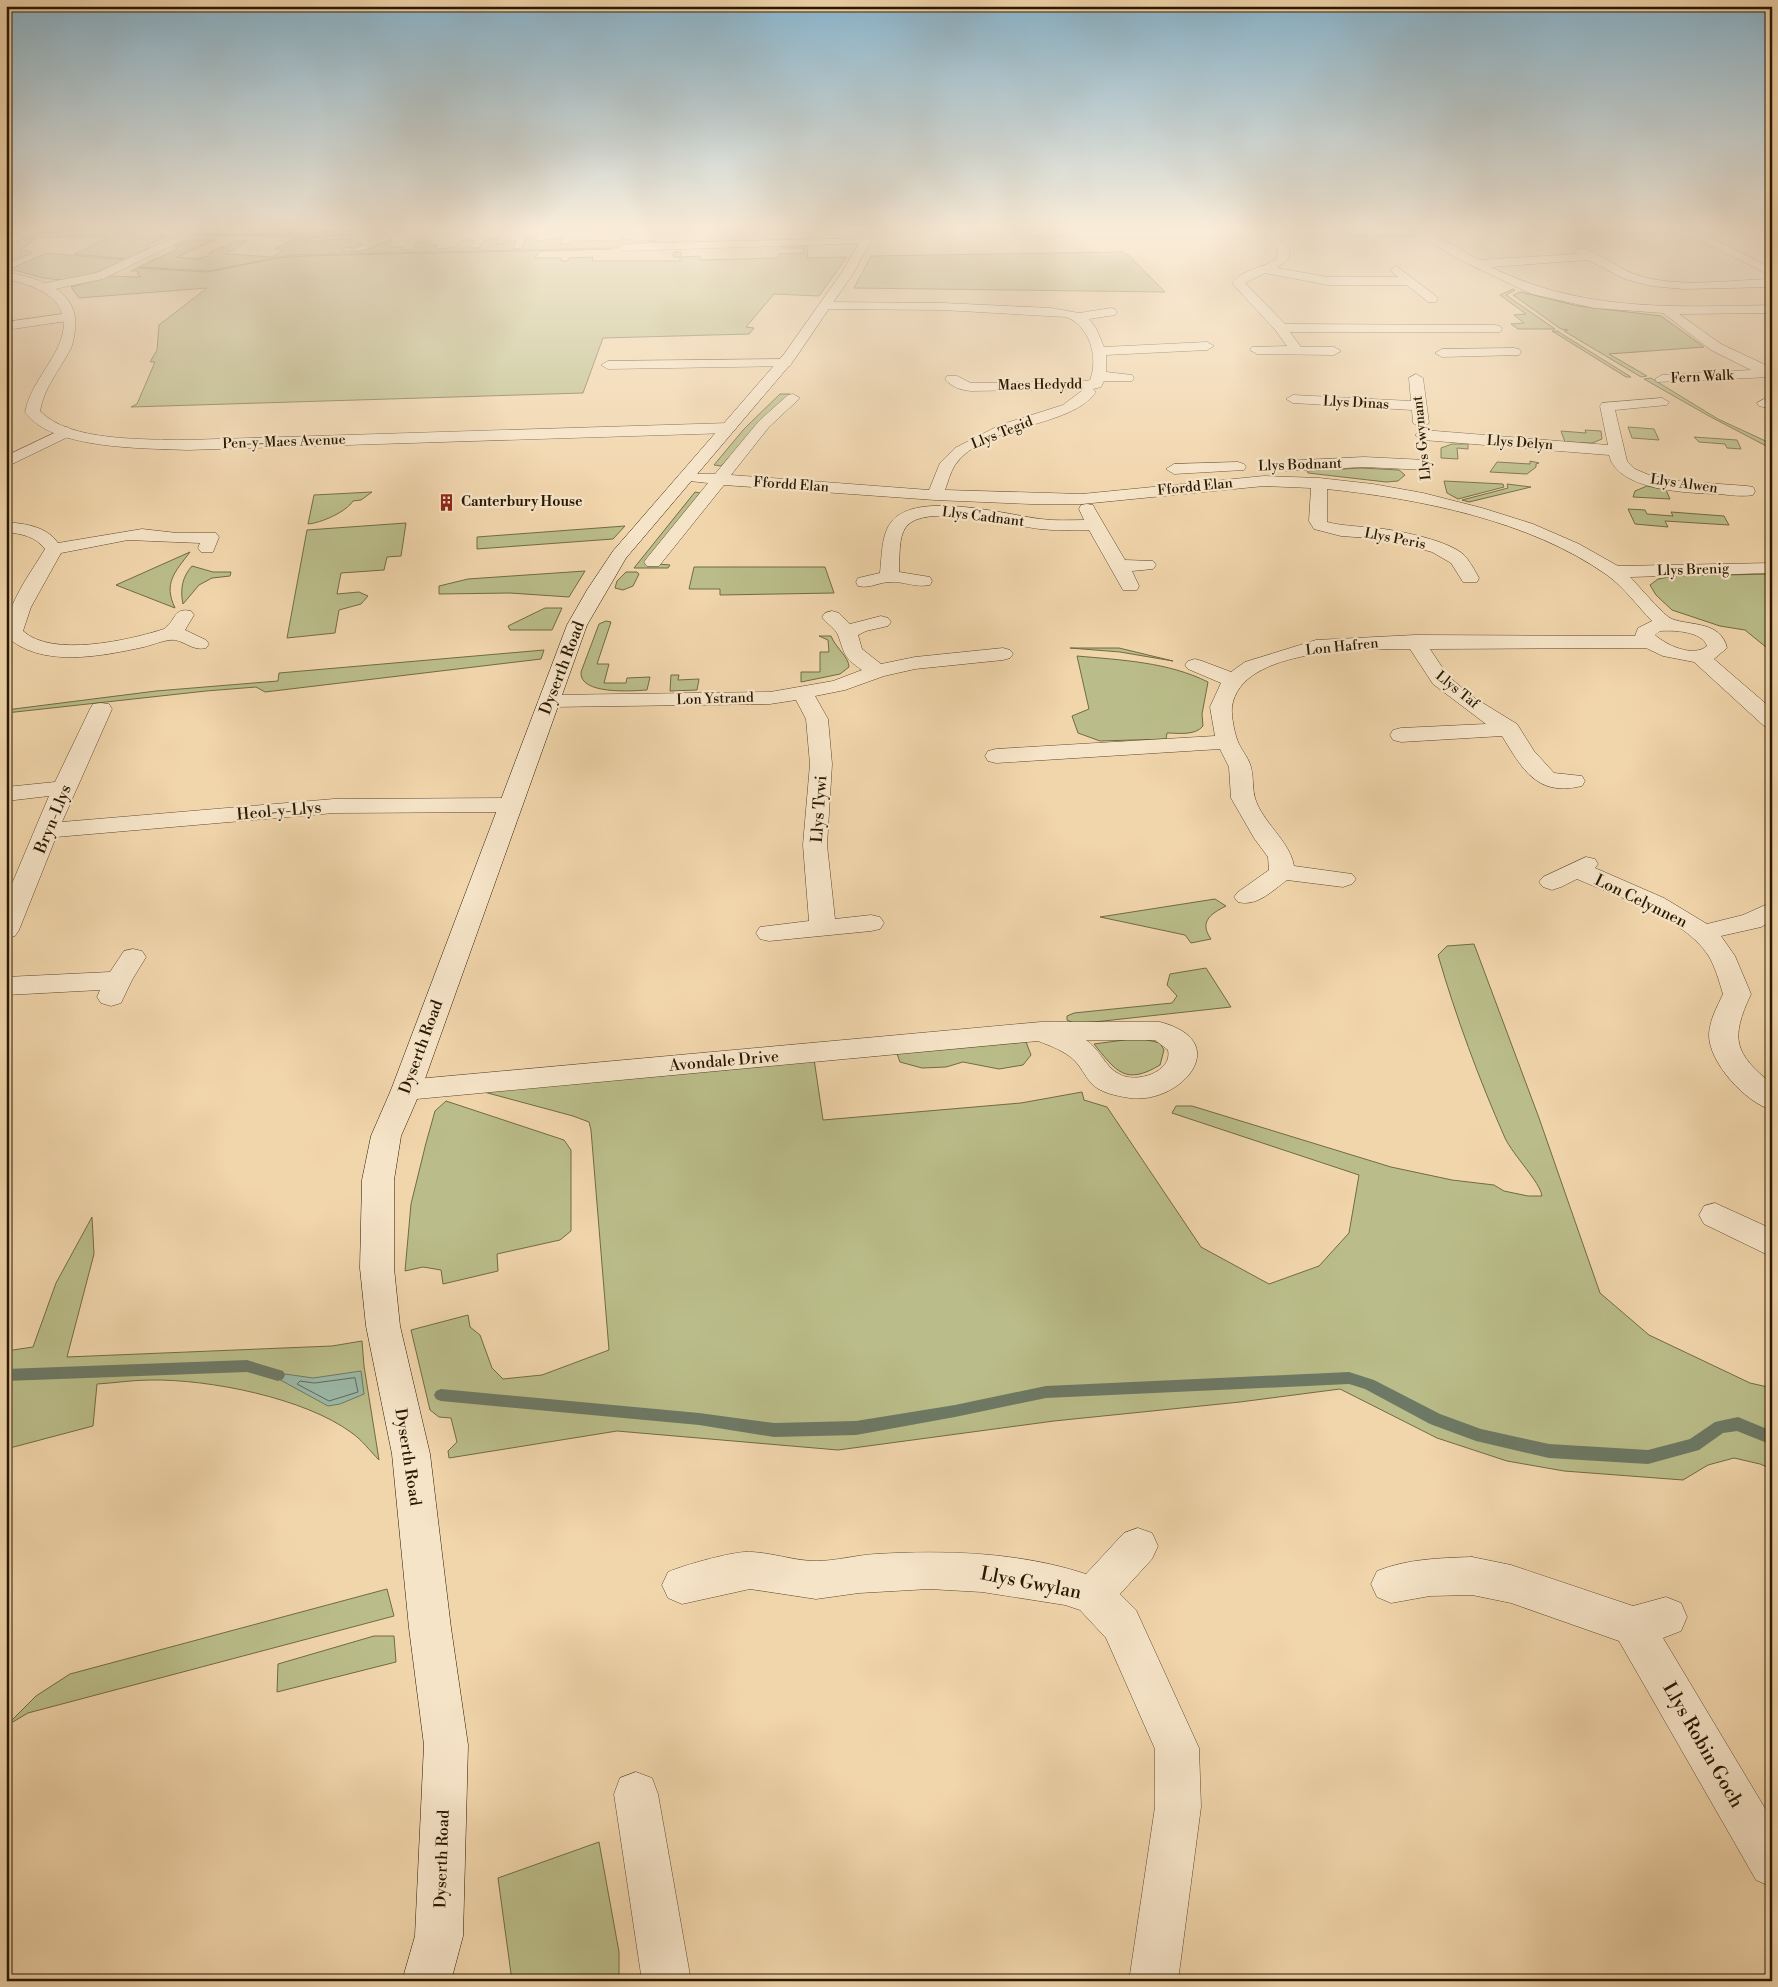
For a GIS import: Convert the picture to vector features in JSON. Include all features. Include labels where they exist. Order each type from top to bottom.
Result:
[{"type":"street","points":[[6,326],[55,320]]},
{"type":"street","name":"Pen-y-Maes Avenue","points":[[69,320],[64,349],[34,397],[32,412],[44,424],[68,432],[151,444],[187,445],[729,428]]},
{"type":"street","name":"Dyserth Road","points":[[426,1981],[439,1936],[446,1746],[430,1628],[411,1454],[383,1326],[377,1268],[376,1223],[378,1180],[386,1136],[406,1090],[509,805],[577,625],[596,590],[619,555],[785,363],[817,320]]},
{"type":"street","name":"Maes Hedydd","points":[[952,379],[964,386],[971,387],[1096,384],[1102,365],[1100,351],[1083,320]]},
{"type":"street","points":[[1273,320],[1297,351]]},
{"type":"street","points":[[1680,320],[1709,344],[1772,373]]},
{"type":"street","points":[[1281,328],[1494,329]]},
{"type":"street","points":[[1474,329],[1490,346],[1490,351]]},
{"type":"street","points":[[1100,351],[1174,344],[1207,346]]},
{"type":"street","points":[[1257,350],[1334,351]]},
{"type":"street","points":[[1442,353],[1514,352]]},
{"type":"street","points":[[608,365],[630,362],[785,363]]},
{"type":"street","name":"Fern Walk","points":[[1662,379],[1772,373]]},
{"type":"street","points":[[1100,376],[1127,378]]},
{"type":"street","name":"Llys Gwynant","points":[[1416,378],[1428,484],[1423,498]]},
{"type":"street","points":[[1699,378],[1719,387]]},
{"type":"street","name":"Llys Tegid","points":[[935,495],[949,461],[959,451],[975,441],[1068,408],[1081,400],[1089,392]]},
{"type":"street","name":"Llys Dinas","points":[[1293,399],[1419,406]]},
{"type":"street","name":"Llys Alwen","points":[[1662,402],[1600,404],[1618,451],[1619,463],[1625,470],[1643,478],[1667,484],[1713,484],[1747,491]]},
{"type":"street","points":[[653,562],[677,543],[718,479],[764,424],[792,404]]},
{"type":"street","points":[[1068,408],[1084,413]]},
{"type":"street","points":[[6,462],[68,432]]},
{"type":"street","name":"Llys Delyn","points":[[1423,435],[1618,451]]},
{"type":"street","name":"Llys Bodnant","points":[[1174,469],[1201,462],[1364,462],[1426,465]]},
{"type":"street","name":"Ffordd Elan","points":[[686,477],[997,499],[1082,499],[1237,482],[1282,481],[1319,483],[1423,498],[1527,528],[1573,548],[1615,572],[1666,625]]},
{"type":"street","points":[[1319,483],[1318,521],[1326,528],[1320,546]]},
{"type":"street","points":[[1082,499],[1094,525],[1122,566],[1130,586]]},
{"type":"street","name":"Llys Cadnant","points":[[890,576],[895,532],[898,524],[908,517],[924,513],[960,511],[1040,524],[1094,525]]},
{"type":"street","points":[[6,527],[33,531],[47,538],[54,548]]},
{"type":"street","name":"Llys Peris","points":[[1326,528],[1384,534],[1438,548],[1458,559],[1470,578]]},
{"type":"street","points":[[54,548],[142,534],[177,538],[211,538]]},
{"type":"street","points":[[54,548],[21,607],[12,632],[17,639],[26,644],[73,651],[149,640],[174,632],[184,615]]},
{"type":"street","points":[[1122,566],[1147,565]]},
{"type":"street","name":"Llys Brenig","points":[[1615,572],[1772,568]]},
{"type":"street","points":[[865,582],[890,576],[923,581]]},
{"type":"street","points":[[832,617],[848,633],[848,644],[856,656],[878,671]]},
{"type":"street","points":[[848,633],[860,626],[881,622]]},
{"type":"street","points":[[1666,625],[1693,629],[1714,640],[1717,648],[1714,652],[1699,656],[1666,651],[1650,642],[1645,637],[1645,632],[1649,628],[1666,625]]},
{"type":"street","points":[[174,632],[198,644]]},
{"type":"street","name":"Lon Hafren","points":[[1233,680],[1252,666],[1316,646],[1415,641],[1650,642]]},
{"type":"street","name":"Llys Taf","points":[[1415,641],[1440,680],[1466,701],[1509,729],[1525,754],[1548,780],[1574,781]]},
{"type":"street","points":[[6,650],[26,644]]},
{"type":"street","name":"Lon Ystrand","points":[[549,701],[742,699],[803,693],[838,686],[878,671],[915,664],[1003,654]]},
{"type":"street","points":[[1699,656],[1772,720]]},
{"type":"street","points":[[1195,665],[1233,680],[1221,707],[1227,742],[1240,767],[1244,798],[1266,838],[1280,856],[1282,872]]},
{"type":"street","name":"Llys Tywi","points":[[803,693],[817,719],[822,764],[816,845],[823,928]]},
{"type":"street","name":"Bryn-Llys","points":[[6,930],[49,830],[64,788],[101,709]]},
{"type":"street","name":"Llys Taf","points":[[1400,735],[1509,729]]},
{"type":"street","points":[[996,756],[1227,742]]},
{"type":"street","points":[[6,794],[64,788]]},
{"type":"street","name":"Heol-y-Llys","points":[[49,830],[334,806],[509,805]]},
{"type":"street","name":"Lon Celynnen","points":[[1552,882],[1582,867],[1683,919],[1702,933],[1719,950],[1737,994],[1724,1023],[1724,1044],[1733,1064],[1772,1100]]},
{"type":"street","points":[[1247,897],[1282,872],[1343,879]]},
{"type":"street","name":"Lon Celynnen","points":[[1702,933],[1752,921],[1772,910]]},
{"type":"street","points":[[769,933],[871,923]]},
{"type":"street","points":[[6,986],[114,990],[133,957]]},
{"type":"street","name":"Avondale Drive","points":[[406,1090],[1041,1032]]},
{"type":"street","points":[[1715,1215],[1772,1244]]},
{"type":"street","points":[[1093,1596],[1138,1546]]},
{"type":"street","name":"Llys Gwylan","points":[[682,1585],[750,1570],[816,1580],[859,1574],[929,1570],[982,1573],[1065,1586],[1093,1596],[1121,1624],[1176,1748],[1178,1807],[1153,1981]]},
{"type":"street","name":"Llys Robin Goch","points":[[1390,1584],[1430,1577],[1472,1576],[1511,1584],[1650,1622],[1772,1864]]},
{"type":"street","points":[[636,1794],[667,1981]]},
{"type":"green space","points":[[166,320],[752,320],[746,327],[754,328],[749,334],[603,338],[583,393],[131,407],[137,404],[155,362],[150,362],[157,350],[159,325]]},
{"type":"green space","points":[[1520,320],[1542,320],[1555,329],[1518,329],[1511,324],[1524,323]]},
{"type":"green space","points":[[1548,320],[1666,320],[1704,347],[1609,354],[1647,376],[1641,377],[1564,331],[1568,330],[1561,329]]},
{"type":"green space","points":[[1552,331],[1557,331],[1631,377],[1626,377]]},
{"type":"green space","points":[[1651,378],[1718,419],[1772,444],[1772,449],[1644,379]]},
{"type":"green space","points":[[780,394],[790,394],[721,466],[714,465],[744,429]]},
{"type":"green space","points":[[1628,427],[1654,429],[1659,440],[1632,438]]},
{"type":"green space","points":[[1585,430],[1601,431],[1602,439],[1592,443],[1565,442],[1561,431],[1586,433]]},
{"type":"green space","points":[[1694,437],[1737,440],[1741,449],[1727,448],[1725,444],[1699,442]]},
{"type":"green space","points":[[1452,444],[1468,444],[1468,449],[1457,448],[1458,459],[1441,458],[1441,448]]},
{"type":"green space","points":[[1530,461],[1539,463],[1527,474],[1490,472],[1497,462],[1530,464]]},
{"type":"green space","points":[[1361,468],[1399,470],[1405,475],[1398,481],[1386,482],[1308,473],[1307,471]]},
{"type":"green space","points":[[1444,481],[1503,484],[1504,487],[1458,499],[1447,493]]},
{"type":"green space","points":[[1507,484],[1531,487],[1469,502],[1462,500],[1508,488]]},
{"type":"green space","points":[[1647,486],[1666,490],[1670,499],[1633,497],[1635,491]]},
{"type":"green space","points":[[372,492],[361,500],[353,501],[345,509],[333,516],[320,522],[308,524],[314,495]]},
{"type":"green space","points":[[695,492],[700,493],[646,563],[670,565],[668,568],[634,568]]},
{"type":"green space","points":[[1628,509],[1645,510],[1647,514],[1673,516],[1671,512],[1724,516],[1729,525],[1665,521],[1668,527],[1635,524]]},
{"type":"green space","points":[[406,523],[401,556],[387,557],[384,570],[341,573],[337,594],[359,592],[368,596],[361,604],[339,610],[335,633],[287,638],[307,530]]},
{"type":"green space","points":[[625,526],[613,539],[477,549],[477,537]]},
{"type":"green space","points":[[190,552],[172,578],[170,592],[175,608],[116,585]]},
{"type":"green space","points":[[192,566],[213,572],[231,572],[230,576],[212,578],[199,585],[183,604],[183,584]]},
{"type":"green space","points":[[694,567],[825,567],[834,593],[720,595],[720,589],[689,589]]},
{"type":"green space","points":[[585,571],[569,597],[510,593],[439,594],[439,586],[468,579]]},
{"type":"green space","points":[[626,572],[637,572],[639,574],[633,586],[623,590],[615,588],[617,581]]},
{"type":"green space","points":[[1772,574],[1772,652],[1745,630],[1720,626],[1672,610],[1656,595],[1650,585],[1658,579],[1675,576]]},
{"type":"green space","points":[[545,608],[562,608],[552,630],[510,630],[508,626]]},
{"type":"green space","points":[[606,621],[611,622],[597,664],[609,664],[604,683],[626,683],[627,678],[650,677],[647,690],[608,690],[588,685],[583,679],[581,672],[599,624]]},
{"type":"green space","points":[[819,636],[831,636],[847,659],[849,667],[840,674],[801,682],[801,672],[820,672],[820,652],[829,652],[828,640]]},
{"type":"green space","points":[[1070,648],[1119,648],[1173,661],[1120,652]]},
{"type":"green space","points":[[544,650],[541,659],[265,692],[256,687],[206,691],[6,713],[6,710],[156,691],[278,681],[279,673]]},
{"type":"green space","points":[[1077,656],[1161,666],[1193,675],[1208,682],[1202,714],[1203,726],[1191,733],[1167,733],[1166,739],[1100,741],[1078,733],[1072,716],[1089,709]]},
{"type":"green space","points":[[671,675],[679,675],[678,680],[699,679],[697,690],[670,691]]},
{"type":"green space","points":[[1215,899],[1226,906],[1211,915],[1206,923],[1211,939],[1191,943],[1185,935],[1100,917]]},
{"type":"green space","points":[[1474,944],[1539,1118],[1600,1293],[1649,1335],[1750,1383],[1772,1388],[1772,1469],[1734,1458],[1708,1465],[1683,1480],[1564,1471],[1507,1461],[1437,1438],[1340,1389],[1240,1402],[1054,1421],[838,1450],[617,1431],[449,1458],[448,1451],[457,1442],[451,1418],[439,1417],[430,1410],[411,1330],[468,1315],[470,1327],[480,1335],[492,1368],[503,1379],[542,1375],[609,1350],[589,1122],[484,1092],[814,1059],[823,1120],[1021,1103],[1082,1092],[1084,1100],[1107,1107],[1201,1247],[1269,1284],[1319,1266],[1349,1233],[1359,1175],[1172,1113],[1176,1106],[1192,1106],[1391,1167],[1452,1180],[1494,1185],[1504,1191],[1528,1196],[1542,1196],[1536,1183],[1505,1138],[1468,1048],[1438,955],[1447,946]]},
{"type":"green space","points":[[1206,968],[1231,1007],[1094,1022],[1074,1023],[1067,1020],[1067,1016],[1074,1013],[1172,1003],[1177,996],[1167,985],[1170,974]]},
{"type":"green space","points":[[1139,1038],[1160,1043],[1164,1050],[1160,1065],[1138,1074],[1130,1075],[1115,1068],[1094,1044]]},
{"type":"green space","points":[[1026,1042],[1031,1055],[1023,1065],[999,1069],[963,1062],[946,1067],[922,1068],[900,1062],[896,1051]]},
{"type":"green space","points":[[446,1101],[564,1140],[571,1150],[571,1231],[560,1240],[497,1254],[498,1271],[443,1284],[441,1270],[423,1267],[405,1271],[411,1204],[435,1111]]},
{"type":"green space","points":[[92,1217],[94,1254],[67,1357],[332,1346],[362,1341],[364,1366],[379,1460],[352,1433],[309,1410],[283,1401],[227,1387],[200,1383],[144,1380],[97,1384],[93,1426],[6,1449],[6,1351],[33,1347],[56,1283]]},
{"type":"green space","points":[[387,1589],[394,1616],[28,1713],[6,1726],[36,1696],[70,1674]]},
{"type":"green space","points":[[374,1636],[394,1636],[396,1662],[277,1692],[278,1664]]},
{"type":"green space","points":[[599,1842],[619,1952],[619,1981],[512,1981],[498,1878]]},
{"type":"water","points":[[264,1371],[313,1378],[361,1371],[364,1394],[340,1404],[328,1406]]},
{"type":"waterway","points":[[6,1375],[247,1366],[278,1375]]},
{"type":"waterway","points":[[441,1395],[699,1419],[774,1430],[856,1428],[955,1411],[1046,1392],[1349,1378],[1369,1384],[1435,1419],[1481,1436],[1549,1451],[1648,1457],[1694,1445],[1720,1427],[1738,1424],[1772,1438]]},
{"type":"place","name":"Canterbury House","points":[[447,502]]}]
